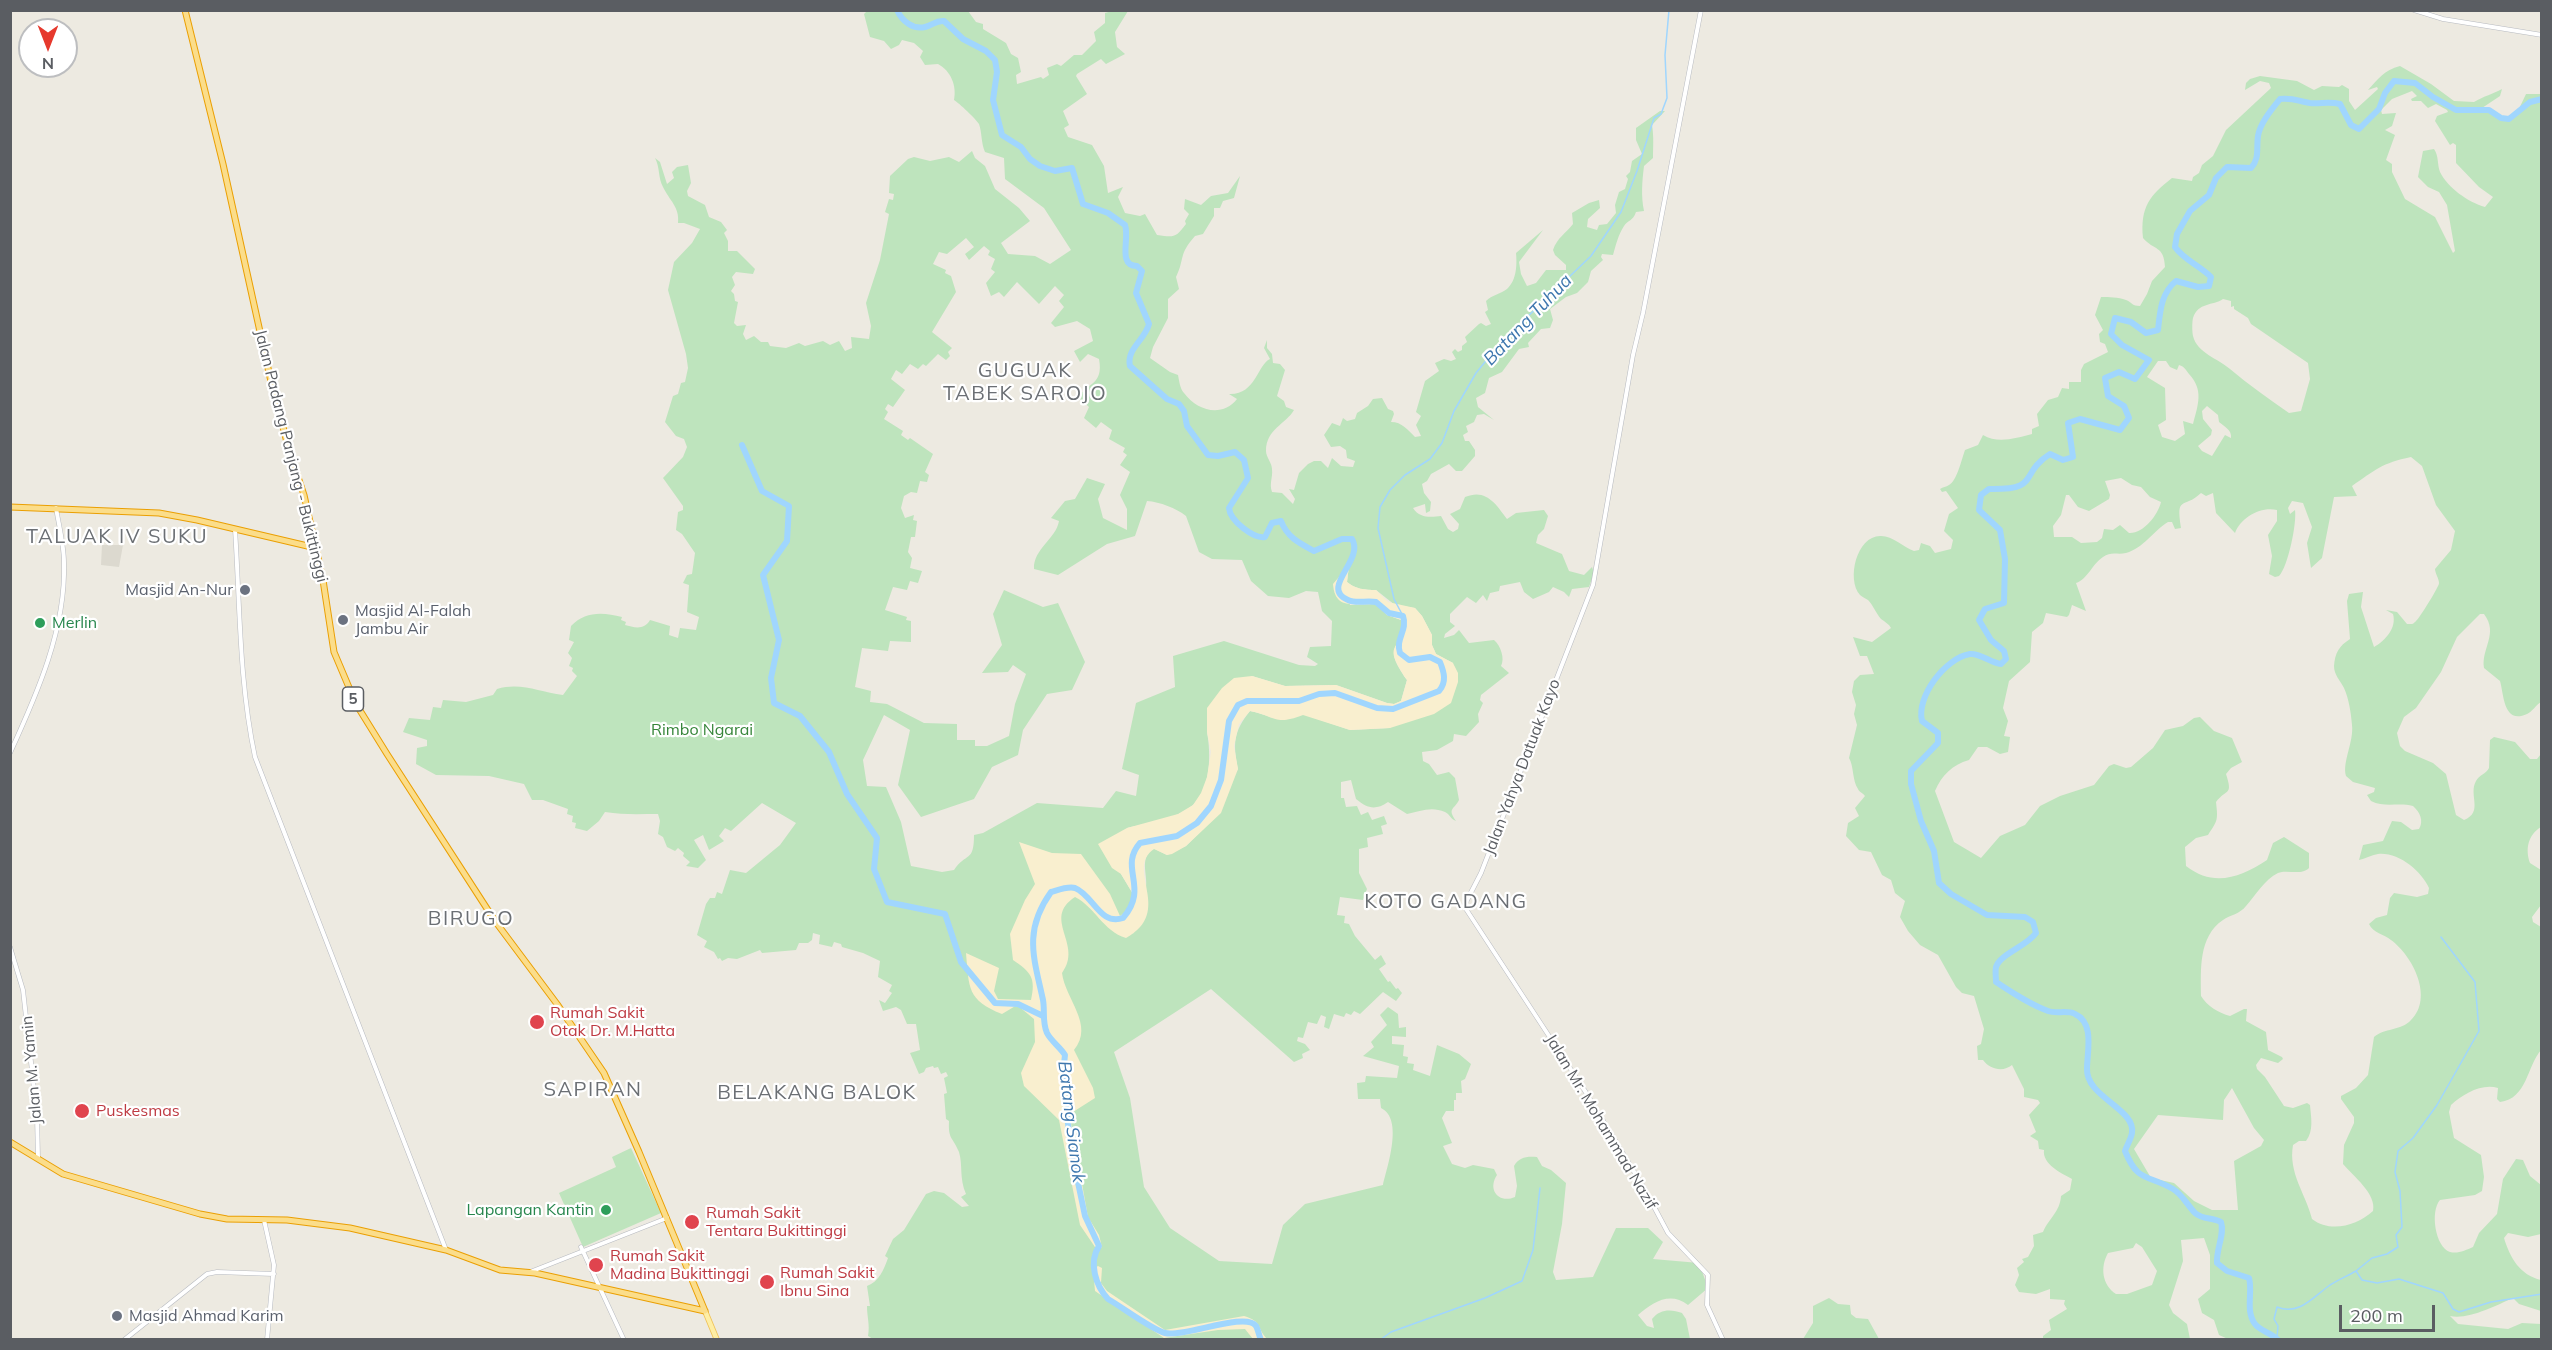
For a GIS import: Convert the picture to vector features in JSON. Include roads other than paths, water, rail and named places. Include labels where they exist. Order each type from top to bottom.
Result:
[{"type":"highway","name":"Jalan Padang Panjang - Bukittinggi","points":[[185,10],[223,164],[270,377],[289,450],[304,495],[316,548],[334,652],[356,704],[495,921],[603,1070],[705,1311]]},
{"type":"highway","points":[[10,507],[159,513],[235,528],[316,548]]},
{"type":"highway","points":[[10,1142],[63,1174],[217,1218],[312,1222],[350,1228],[446,1250],[500,1270],[529,1272],[705,1311]]},
{"type":"main road","points":[[705,1311],[717,1340]]},
{"type":"street","name":"Jalan Yahya Datuak Kayo","points":[[1464,906],[1481,873],[1549,693],[1578,627],[1593,585],[1633,355],[1647,294],[1701,10]]},
{"type":"street","points":[[2414,10],[2443,19],[2541,35]]},
{"type":"street","points":[[10,753],[32,705],[56,630],[64,564],[56,508]]},
{"type":"street","points":[[235,528],[239,625],[248,723],[255,757],[446,1250]]},
{"type":"street","name":"Jalan Mr. Mohammad Nazif","points":[[1464,906],[1585,1091],[1644,1188],[1673,1241],[1708,1275],[1708,1309],[1723,1340]]},
{"type":"street","name":"Jalan M. Yamin","points":[[10,947],[23,990],[37,1116],[38,1158]]},
{"type":"street","points":[[529,1272],[582,1249],[667,1218]]},
{"type":"street","points":[[264,1220],[273,1257],[274,1274],[267,1340]]},
{"type":"street","points":[[582,1249],[624,1340]]},
{"type":"street","points":[[124,1340],[207,1274],[218,1272],[274,1274]]},
{"type":"waterway","name":"Batang Sianok","points":[[897,10],[905,21],[916,27],[921,28],[944,21],[963,39],[986,51],[995,60],[997,72],[993,100],[1002,135],[1021,147],[1030,159],[1040,166],[1055,171],[1072,168],[1083,204],[1108,213],[1125,225],[1127,261],[1142,271],[1136,293],[1149,324],[1133,349],[1130,366],[1167,399],[1179,404],[1184,411],[1187,426],[1208,455],[1218,456],[1235,452],[1244,460],[1248,478],[1229,508],[1238,523],[1249,532],[1265,537],[1272,523],[1281,521],[1290,535],[1314,551],[1342,539],[1352,539],[1353,556],[1340,581],[1338,588],[1340,595],[1351,601],[1376,602],[1389,613],[1403,616],[1404,626],[1399,643],[1400,653],[1409,660],[1430,657],[1440,662],[1443,669],[1444,681],[1439,691],[1393,709],[1377,708],[1335,693],[1319,694],[1299,701],[1247,701],[1238,705],[1229,721],[1221,780],[1211,806],[1197,823],[1177,836],[1140,843],[1134,852],[1132,861],[1134,897],[1131,907],[1123,918],[1108,918],[1081,892],[1075,888],[1063,888],[1051,892],[1037,919],[1033,945],[1045,1025],[1047,1033],[1065,1055],[1063,1073],[1070,1095],[1067,1115],[1071,1149],[1085,1216],[1099,1246],[1094,1267],[1100,1288],[1108,1299],[1165,1333],[1174,1334],[1240,1321],[1250,1322],[1256,1326],[1261,1340]]},
{"type":"waterway","name":"Batang Tuhua","points":[[1403,616],[1394,599],[1378,528],[1380,507],[1390,490],[1405,475],[1430,459],[1442,443],[1454,411],[1476,373],[1503,340],[1591,256],[1621,212],[1654,118],[1661,114],[1667,98],[1665,55],[1669,10]]},
{"type":"waterway","points":[[2278,1340],[2257,1326],[2252,1319],[2249,1278],[2227,1271],[2217,1263],[2222,1232],[2221,1222],[2198,1215],[2176,1191],[2144,1176],[2134,1168],[2125,1151],[2132,1133],[2127,1117],[2102,1095],[2089,1079],[2088,1031],[2081,1018],[2072,1013],[2051,1012],[2041,1008],[1996,982],[1998,962],[2032,938],[2036,933],[2033,922],[2025,917],[1987,915],[1951,894],[1939,883],[1934,851],[1921,821],[1911,784],[1911,771],[1938,743],[1938,733],[1922,721],[1923,701],[1934,680],[1951,663],[1961,657],[1974,654],[2001,664],[2006,659],[2004,651],[1991,640],[1979,620],[1985,609],[2004,603],[2005,559],[2000,530],[1979,510],[1981,495],[1989,489],[2006,489],[2023,484],[2040,461],[2050,454],[2063,460],[2073,457],[2068,423],[2080,419],[2120,430],[2129,418],[2124,406],[2108,396],[2105,378],[2119,372],[2135,379],[2149,360],[2122,345],[2111,334],[2115,318],[2131,322],[2146,333],[2158,330],[2164,297],[2176,281],[2198,287],[2209,286],[2211,277],[2175,247],[2177,234],[2190,211],[2209,195],[2216,178],[2227,167],[2251,168],[2257,157],[2261,126],[2280,99],[2340,104],[2351,125],[2359,129],[2379,109],[2385,93],[2394,81],[2415,83],[2456,110],[2489,110],[2501,118],[2509,119],[2530,102],[2542,99]]},
{"type":"waterway","points":[[742,445],[762,491],[789,506],[787,541],[763,575],[779,640],[771,678],[774,703],[800,716],[829,752],[847,794],[877,838],[874,869],[887,902],[945,914],[961,962],[995,1003],[1018,1004],[1043,1016]]},
{"type":"waterway","points":[[2356,1271],[2372,1258],[2387,1254],[2398,1247],[2396,1235],[2402,1227],[2400,1191],[2395,1172],[2398,1151],[2413,1138],[2437,1105],[2479,1031],[2475,982],[2441,937]]},
{"type":"waterway","points":[[1380,1340],[1391,1332],[1485,1298],[1522,1281],[1533,1250],[1540,1188]]},
{"type":"waterway","points":[[2277,1337],[2278,1326],[2274,1319],[2277,1307],[2285,1309],[2299,1307],[2312,1300],[2330,1285],[2356,1271],[2362,1280],[2377,1283],[2399,1279],[2443,1293],[2453,1309],[2459,1312],[2491,1302],[2542,1294]]},
{"type":"place","name":"Masjid An-Nur","points":[[245,590]]},
{"type":"place","name":"Masjid Al-Falah Jambu Air","points":[[343,620]]},
{"type":"place","name":"Merlin","points":[[40,623]]},
{"type":"place","name":"Rumah Sakit Otak Dr. M.Hatta","points":[[537,1022]]},
{"type":"place","name":"Puskesmas","points":[[82,1111]]},
{"type":"place","name":"Lapangan Kantin","points":[[606,1210]]},
{"type":"place","name":"Rumah Sakit Tentara Bukittinggi","points":[[692,1222]]},
{"type":"place","name":"Rumah Sakit Madina Bukittinggi","points":[[596,1265]]},
{"type":"place","name":"Rumah Sakit Ibnu Sina","points":[[767,1282]]},
{"type":"place","name":"Masjid Ahmad Karim","points":[[117,1316]]},
{"type":"district","name":"GUGUAK TABEK SAROJO","points":[[1025,382]]},
{"type":"district","name":"TALUAK IV SUKU","points":[[117,537]]},
{"type":"district","name":"KOTO GADANG","points":[[1446,902]]},
{"type":"district","name":"BIRUGO","points":[[471,919]]},
{"type":"district","name":"SAPIRAN","points":[[593,1090]]},
{"type":"district","name":"BELAKANG BALOK","points":[[817,1093]]},
{"type":"park label","name":"Rimbo Ngarai","points":[[702,730]]}]
